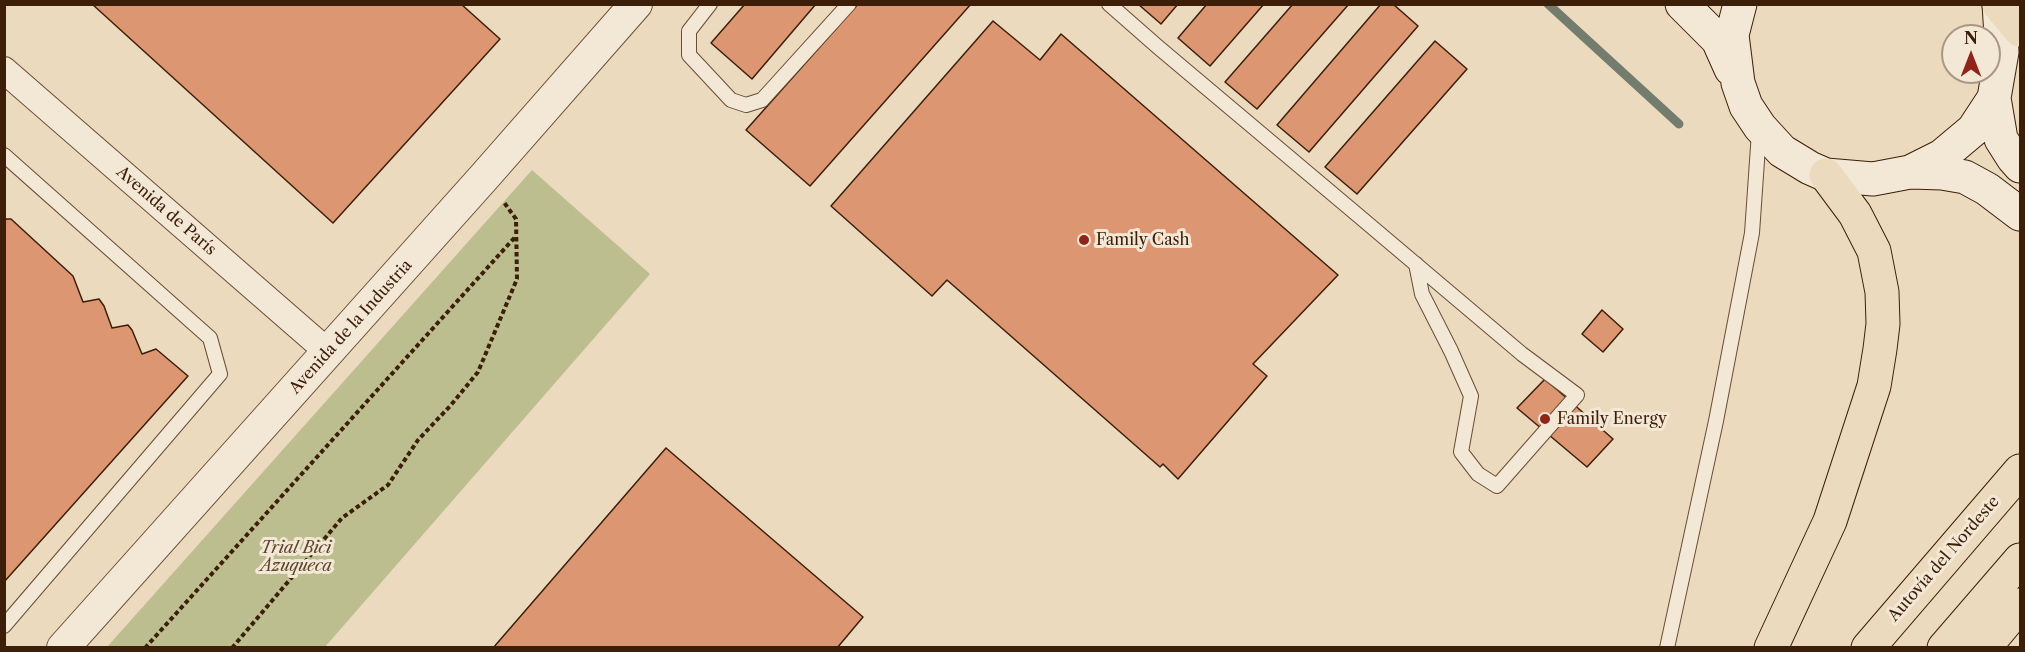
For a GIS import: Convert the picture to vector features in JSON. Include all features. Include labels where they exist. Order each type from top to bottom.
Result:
[{"type":"highway","points":[[1999,5],[2020,30]]},
{"type":"highway","points":[[1771,648],[1830,520],[1874,387],[1883,324],[1882,291],[1874,251],[1855,214],[1826,175]]},
{"type":"highway","name":"Autovía del Nordeste","points":[[1868,648],[2020,471]]},
{"type":"highway","points":[[1944,648],[2020,560]]},
{"type":"highway","points":[[1984,648],[2020,605]]},
{"type":"main road","points":[[1682,4],[1718,40],[1746,106],[1760,127],[1782,151],[1826,175],[1873,179],[1910,172],[1942,173],[1965,177],[1987,189],[2020,214]]},
{"type":"main road","points":[[1737,83],[1732,36],[1740,4]]},
{"type":"main road","points":[[1999,5],[2002,52],[1994,98],[2001,139],[2020,166]]},
{"type":"main road","points":[[1910,172],[1942,156],[1973,130],[1994,98]]},
{"type":"street","name":"Avenida de la Industria","points":[[63,648],[636,4]]},
{"type":"street","name":"Avenida de París","points":[[4,70],[328,352]]},
{"type":"lane","points":[[710,4],[689,31],[689,55],[731,100],[746,105],[762,100],[849,4]]},
{"type":"lane","points":[[1109,4],[1416,264],[1522,354],[1577,395],[1497,486],[1478,474],[1461,452],[1471,396],[1422,294],[1416,264]]},
{"type":"lane","points":[[1667,648],[1716,421],[1752,233],[1760,127]]},
{"type":"lane","points":[[4,155],[210,338],[219,374],[4,626]]},
{"type":"path","points":[[232,648],[342,518],[388,485],[418,440],[478,372],[517,279],[516,219],[485,176]]},
{"type":"path","points":[[145,648],[517,236]]},
{"type":"green space","name":"Trial Bici Azuqueca","points":[[532,170],[650,274],[325,647],[107,647]]},
{"type":"building","points":[[92,4],[461,4],[500,39],[333,223]]},
{"type":"building","points":[[745,4],[816,4],[752,79],[711,43]]},
{"type":"building","points":[[858,4],[971,4],[810,186],[746,130]]},
{"type":"building","points":[[1138,4],[1178,4],[1161,24]]},
{"type":"building","points":[[1207,4],[1264,4],[1210,66],[1178,38]]},
{"type":"building","points":[[1293,4],[1349,4],[1257,109],[1225,82]]},
{"type":"building","points":[[1381,4],[1393,4],[1418,26],[1309,152],[1277,125]]},
{"type":"building","name":"Family Cash","points":[[993,21],[1040,60],[1061,34],[1338,275],[1253,364],[1267,376],[1178,479],[1163,464],[1160,467],[947,280],[932,296],[831,206]]},
{"type":"building","points":[[1435,41],[1467,69],[1357,194],[1325,167]]},
{"type":"building","points":[[11,219],[73,276],[83,302],[99,299],[112,328],[128,325],[142,354],[156,349],[188,376],[4,582],[4,220]]},
{"type":"building","points":[[1602,310],[1623,329],[1603,352],[1582,334]]},
{"type":"building","points":[[1545,379],[1613,439],[1587,467],[1517,408]]},
{"type":"building","points":[[666,448],[863,617],[837,648],[493,648]]},
{"type":"waterway","points":[[1548,4],[1679,124]]},
{"type":"place","name":"Family Cash","points":[[1084,240]]},
{"type":"place","name":"Family Energy","points":[[1545,419]]}]
